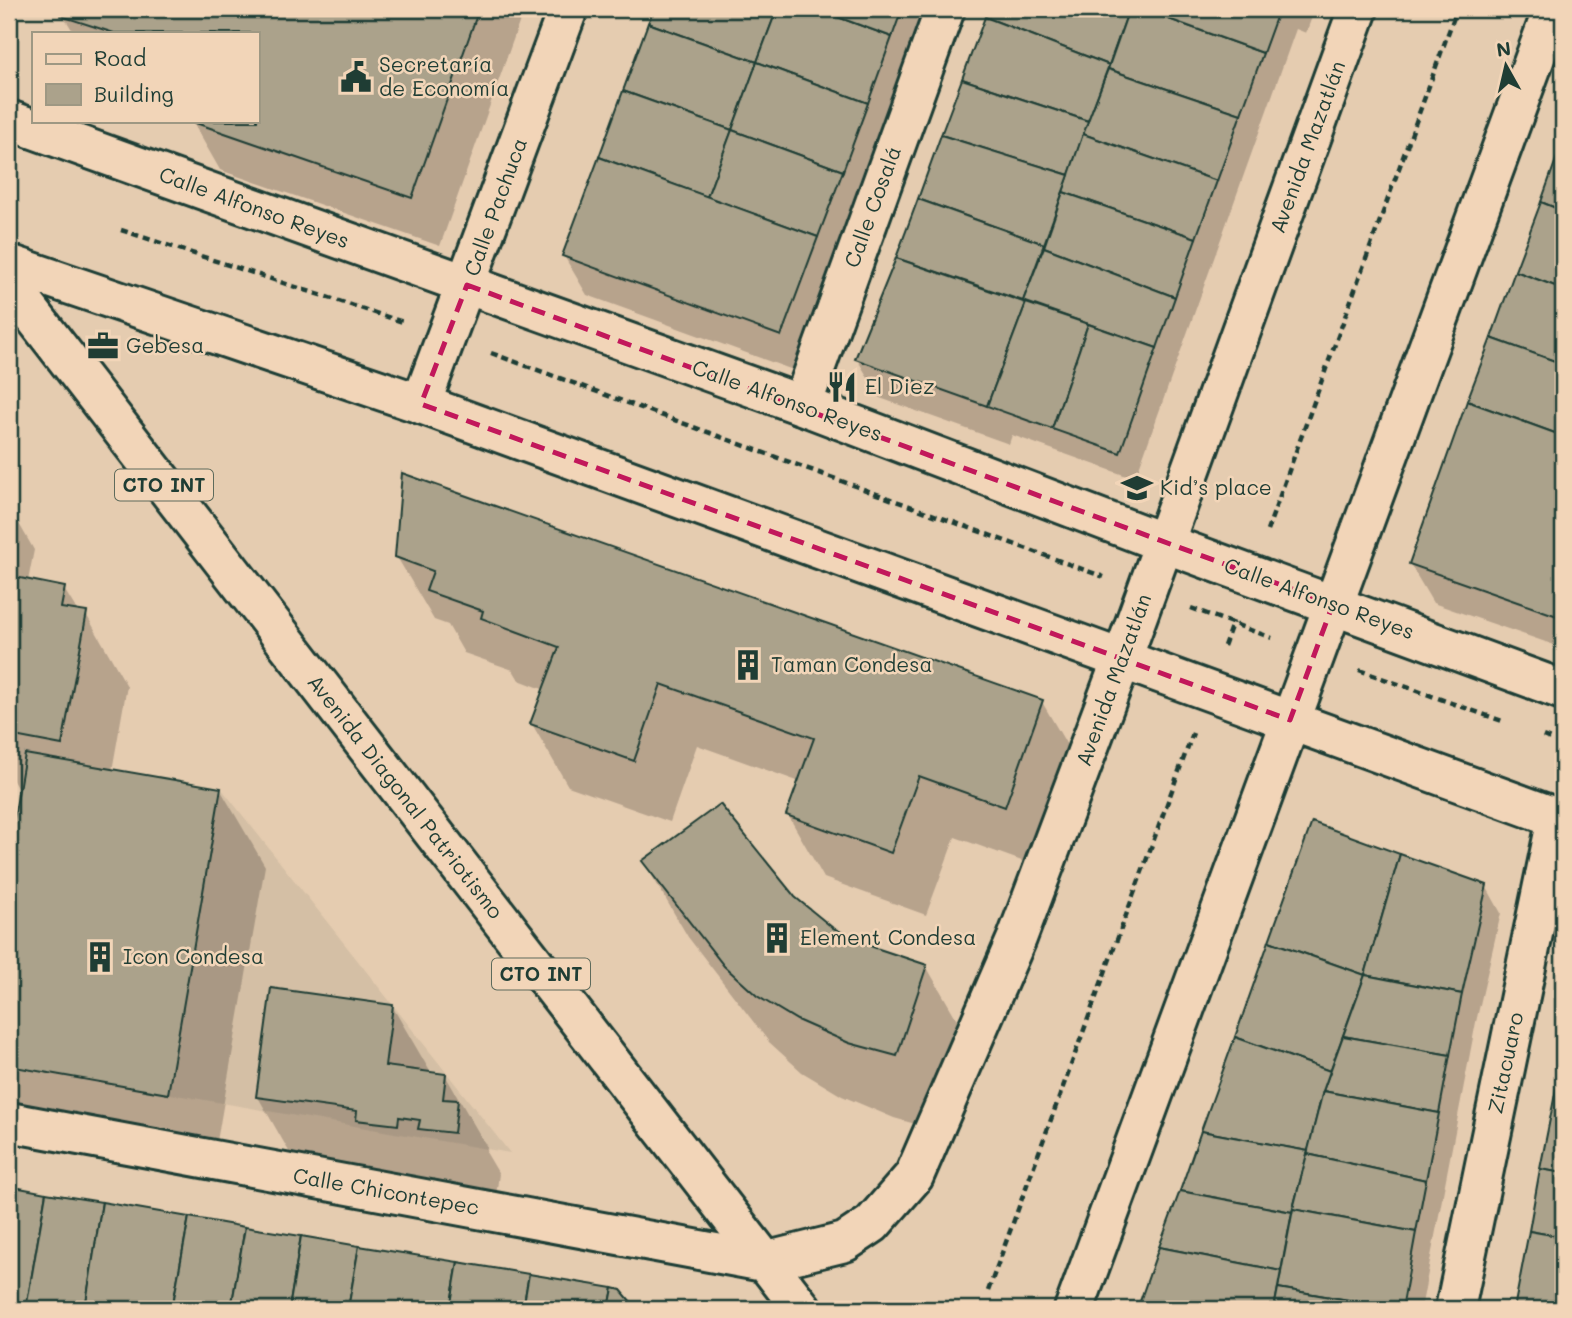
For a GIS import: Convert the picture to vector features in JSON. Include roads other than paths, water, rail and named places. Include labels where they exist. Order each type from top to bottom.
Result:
[{"type":"main road","name":"Calle Pachuca","points":[[421,404],[568,9]]},
{"type":"main road","name":"Calle Cosalá","points":[[802,405],[945,9]]},
{"type":"main road","name":"Avenida Mazatlán","points":[[764,1262],[845,1242],[872,1224],[915,1176],[1017,938],[1122,659],[1358,9]]},
{"type":"main road","points":[[1074,1309],[1552,9]]},
{"type":"main road","name":"Calle Alfonso Reyes","points":[[9,120],[802,405],[1164,543],[1563,690]]},
{"type":"main road","points":[[9,264],[421,404],[1560,819]]},
{"type":"main road","name":"Avenida Diagonal Patriotismo","points":[[9,284],[802,1309]]},
{"type":"main road","name":"Zitacuaro","points":[[1455,1309],[1560,819]]},
{"type":"main road","name":"Calle Chicontepec","points":[[9,1122],[764,1262]]},
{"type":"place","name":"Secretaría de Economía","points":[[356,77]]},
{"type":"place","name":"Gebesa","points":[[103,346]]},
{"type":"place","name":"El Diez","points":[[842,387]]},
{"type":"place","name":"Kid’s place","points":[[1137,488]]},
{"type":"place","name":"Taman Condesa","points":[[748,665]]},
{"type":"place","name":"Element Condesa","points":[[777,938]]},
{"type":"place","name":"Icon Condesa","points":[[100,957]]}]
